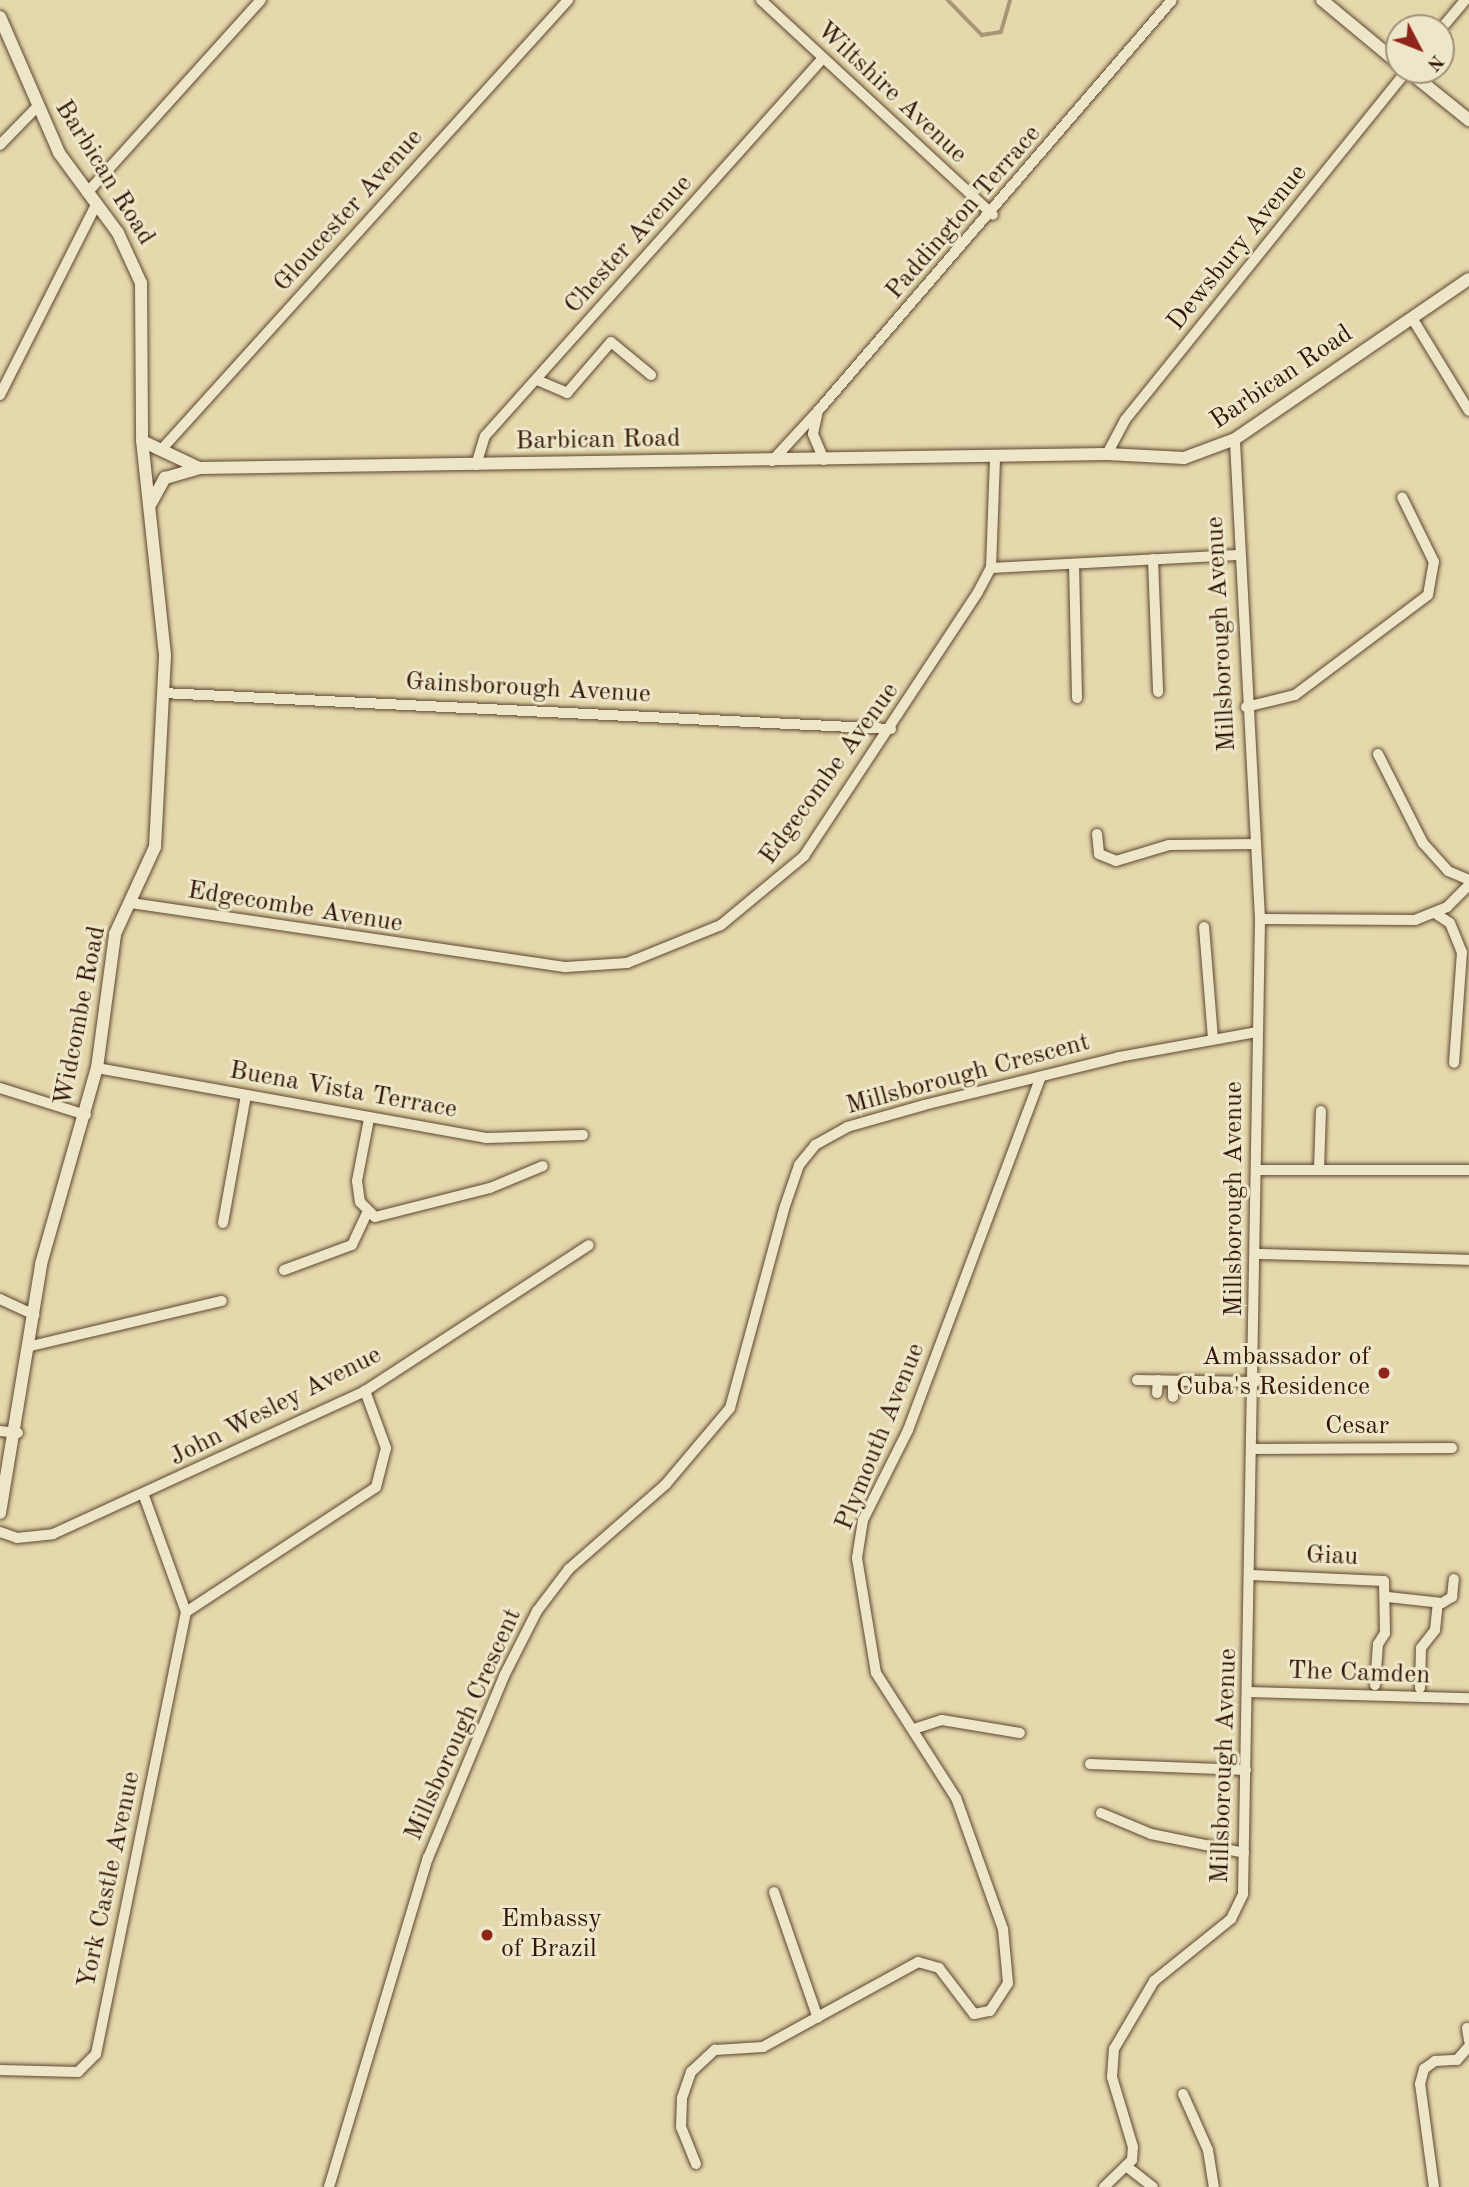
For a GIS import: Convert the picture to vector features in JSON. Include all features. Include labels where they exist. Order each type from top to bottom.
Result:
[{"type":"main road","points":[[1322,0],[1385,52]]},
{"type":"main road","name":"Barbican Road","points":[[0,16],[36,108],[141,283],[142,441],[199,468],[1107,454],[1184,458],[1236,439],[1469,279]]},
{"type":"main road","points":[[1424,84],[1469,120]]},
{"type":"main road","name":"Widcombe Road","points":[[0,1513],[18,1433],[49,1223],[86,1115],[97,1068],[116,934],[155,847],[163,693],[162,598],[142,441]]},
{"type":"main road","points":[[151,503],[165,478],[199,468]]},
{"type":"street","points":[[87,193],[261,0]]},
{"type":"street","name":"Gloucester Avenue","points":[[161,450],[568,0]]},
{"type":"street","name":"Wiltshire Avenue","points":[[761,0],[993,215]]},
{"type":"street","name":"Paddington Terrace","points":[[772,461],[993,215],[1172,0]]},
{"type":"street","points":[[1453,14],[1465,0]]},
{"type":"street","name":"Chester Avenue","points":[[476,465],[485,436],[823,58]]},
{"type":"street","name":"Dewsbury Avenue","points":[[1107,454],[1125,420],[1396,84]]},
{"type":"street","points":[[0,145],[36,108]]},
{"type":"street","points":[[0,395],[96,205]]},
{"type":"street","points":[[1412,318],[1469,411]]},
{"type":"street","points":[[537,380],[567,393],[611,342],[651,375]]},
{"type":"street","points":[[818,411],[813,434],[824,460]]},
{"type":"street","name":"Millsborough Avenue","points":[[1126,2166],[1133,2147],[1112,2077],[1114,2049],[1154,1981],[1240,1907],[1244,1853],[1248,1692],[1256,1575],[1257,1032],[1260,919],[1237,555],[1236,439]]},
{"type":"street","name":"Edgecombe Avenue","points":[[131,903],[483,959],[566,967],[627,963],[724,923],[779,883],[891,729],[991,569],[995,457]]},
{"type":"street","points":[[1246,707],[1295,695],[1428,595],[1434,562],[1402,497]]},
{"type":"street","points":[[991,569],[1237,555]]},
{"type":"street","points":[[1153,559],[1158,692]]},
{"type":"street","points":[[1074,564],[1077,698]]},
{"type":"street","name":"Gainsborough Avenue","points":[[163,693],[891,729]]},
{"type":"street","points":[[1260,919],[1348,924],[1435,913],[1469,882],[1438,863],[1423,843],[1378,754]]},
{"type":"street","points":[[1097,834],[1099,854],[1116,861],[1169,845],[1256,844]]},
{"type":"street","points":[[1435,913],[1450,923],[1462,953],[1454,1063]]},
{"type":"street","points":[[1204,927],[1213,1038]]},
{"type":"street","name":"Millsborough Crescent","points":[[329,2187],[428,1858],[504,1676],[537,1611],[569,1569],[666,1484],[730,1408],[799,1166],[815,1145],[847,1127],[1041,1077],[1213,1038],[1257,1032]]},
{"type":"street","name":"Buena Vista Terrace","points":[[97,1068],[509,1141],[583,1135]]},
{"type":"street","name":"Plymouth Avenue","points":[[696,2164],[680,2114],[691,2072],[715,2050],[763,2047],[918,1962],[939,1968],[974,2014],[990,2011],[1008,1983],[1003,1929],[956,1798],[876,1673],[858,1589],[858,1538],[943,1342],[1041,1077]]},
{"type":"street","points":[[0,1088],[86,1115]]},
{"type":"street","points":[[223,1223],[246,1095]]},
{"type":"street","points":[[1319,1170],[1321,1111]]},
{"type":"street","points":[[284,1270],[352,1245],[367,1213],[358,1181],[369,1118]]},
{"type":"street","points":[[367,1213],[387,1216],[426,1206],[543,1166]]},
{"type":"street","points":[[1257,1170],[1469,1170]]},
{"type":"street","name":"John Wesley Avenue","points":[[0,1532],[17,1538],[54,1535],[144,1496],[365,1391],[589,1245]]},
{"type":"street","points":[[1257,1254],[1469,1260]]},
{"type":"street","points":[[0,1299],[34,1315]]},
{"type":"street","points":[[31,1346],[222,1301]]},
{"type":"street","points":[[1137,1380],[1255,1382]]},
{"type":"street","points":[[1157,1393],[1158,1380]]},
{"type":"street","points":[[1173,1381],[1173,1398]]},
{"type":"street","points":[[144,1496],[186,1612],[376,1488],[386,1448],[365,1391]]},
{"type":"street","points":[[0,1431],[18,1433]]},
{"type":"street","name":"Cesar","points":[[1258,1449],[1452,1448]]},
{"type":"street","name":"Giau","points":[[1256,1575],[1379,1580],[1387,1584],[1388,1597],[1375,1685]]},
{"type":"street","points":[[1420,1688],[1421,1648],[1435,1630],[1438,1603],[1452,1597],[1454,1579]]},
{"type":"street","name":"Giau","points":[[1388,1597],[1438,1603]]},
{"type":"street","name":"York Castle Avenue","points":[[0,2070],[78,2072],[96,2054],[186,1612]]},
{"type":"street","name":"The Camden","points":[[1248,1692],[1469,1698]]},
{"type":"street","points":[[914,1729],[942,1720],[1020,1732]]},
{"type":"street","points":[[1090,1764],[1246,1770]]},
{"type":"street","points":[[1101,1812],[1151,1834],[1244,1853]]},
{"type":"street","points":[[774,1892],[818,2018]]},
{"type":"street","points":[[1434,2187],[1420,2084],[1435,2061],[1457,2060],[1469,2043],[1467,2028]]},
{"type":"street","points":[[1183,2094],[1208,2150],[1214,2187]]},
{"type":"street","points":[[1104,2187],[1126,2166],[1153,2187]]},
{"type":"waterway","points":[[948,0],[982,35],[1001,32],[1010,0]]},
{"type":"place","name":"Ambassador of Cuba's Residence","points":[[1384,1373]]},
{"type":"place","name":"Embassy of Brazil","points":[[487,1935]]}]
